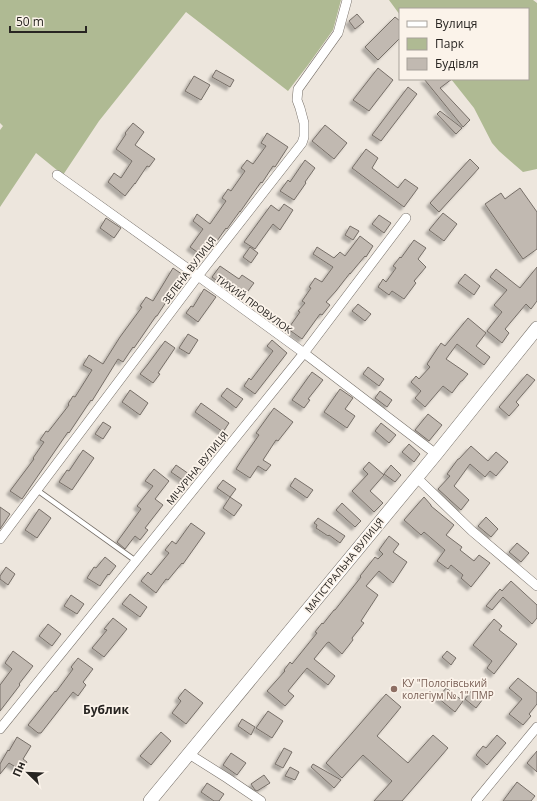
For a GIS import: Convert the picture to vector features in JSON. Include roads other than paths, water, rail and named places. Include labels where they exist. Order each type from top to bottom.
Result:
[{"type":"main road","name":"МАГІСТРАЛЬНА ВУЛИЦЯ","points":[[150,801],[436,454],[537,328]]},
{"type":"street","name":"ЗЕЛЕНА ВУЛИЦЯ","points":[[0,539],[198,276],[302,143],[304,137],[304,123],[297,100],[298,89],[338,33],[347,0]]},
{"type":"street","name":"ТИХИЙ ПРОВУЛОК","points":[[56,175],[304,353],[436,454]]},
{"type":"street","name":"МІЧУРІНА ВУЛИЦЯ","points":[[0,729],[304,353],[406,218]]},
{"type":"street","points":[[416,478],[472,531],[537,586]]},
{"type":"street","points":[[476,801],[537,727]]},
{"type":"street","points":[[189,754],[261,801]]},
{"type":"lane","points":[[38,490],[136,561]]},
{"type":"place","name":"КУ \"Пологівський колегіум № 1\" ПМР","points":[[394,689]]},
{"type":"district","name":"Бублик","points":[[106,710]]}]
